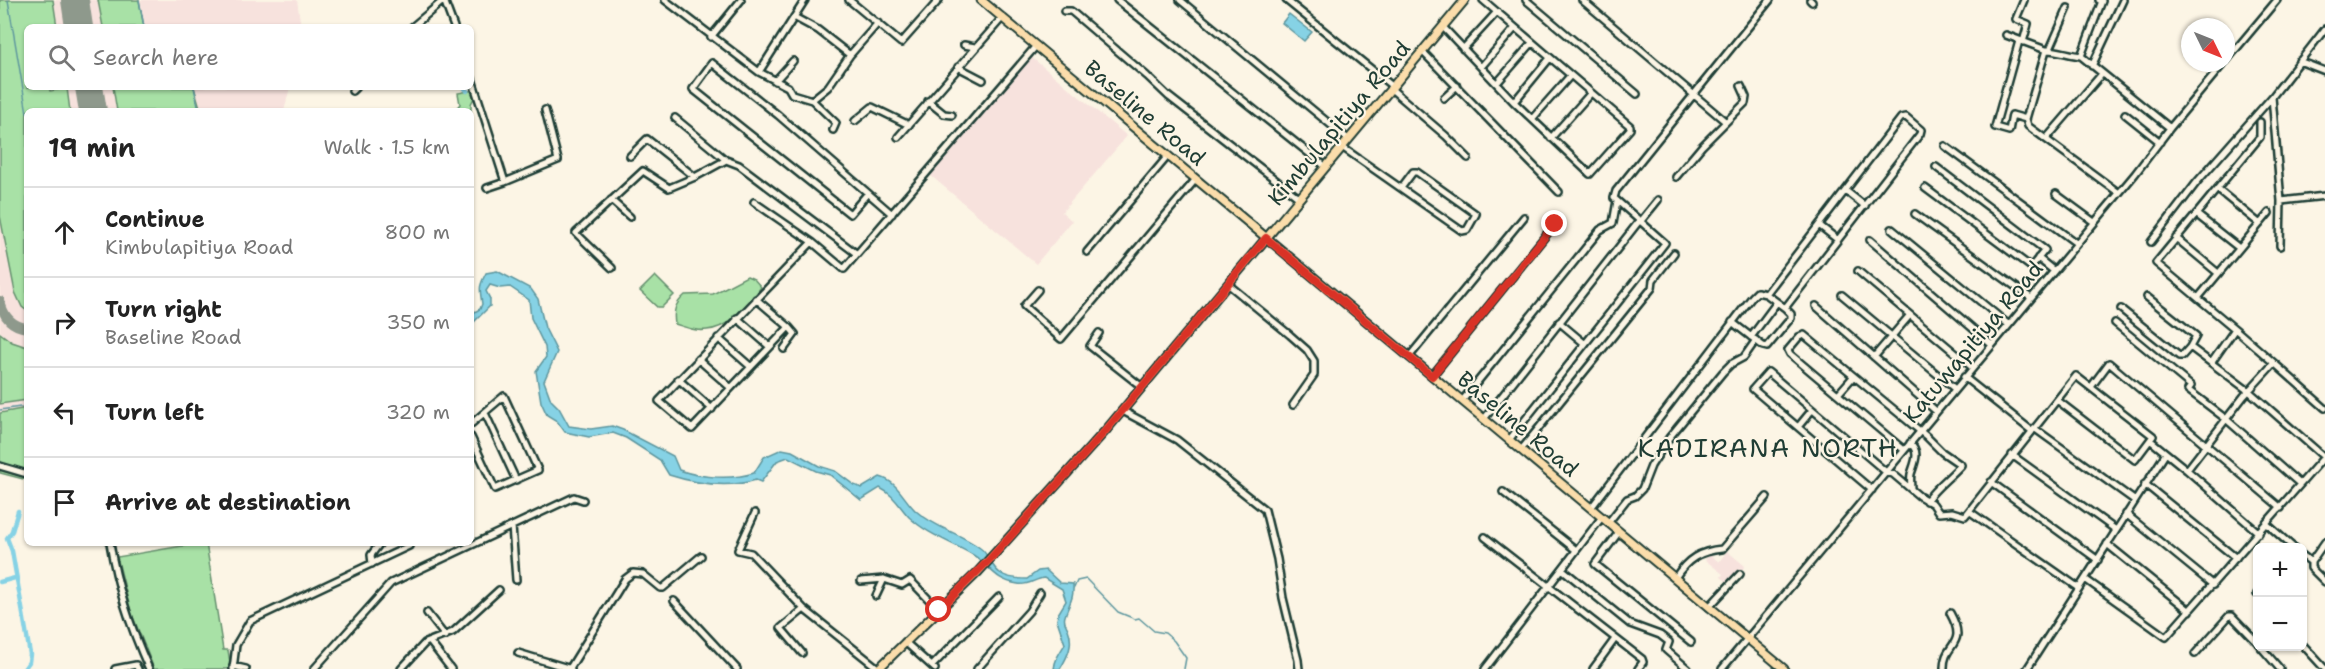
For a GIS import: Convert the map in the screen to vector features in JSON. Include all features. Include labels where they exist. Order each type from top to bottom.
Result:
[{"type":"main road","name":"Baseline Road","points":[[981,0],[1784,669]]},
{"type":"main road","name":"Kimbulapitiya Road","points":[[878,669],[978,572],[1123,411],[1465,0]]},
{"type":"street","points":[[416,24],[444,0],[453,24]]},
{"type":"street","points":[[665,0],[759,72],[788,87],[792,94],[812,100],[836,123],[833,130]]},
{"type":"street","points":[[711,37],[741,0]]},
{"type":"street","points":[[759,72],[805,0]]},
{"type":"street","points":[[849,0],[901,43],[939,0]]},
{"type":"street","points":[[1117,0],[1325,166]]},
{"type":"street","points":[[1180,0],[1348,139]]},
{"type":"street","points":[[1286,0],[1391,87],[1468,159]]},
{"type":"street","points":[[1443,27],[1514,102],[1590,174],[1630,129],[1483,0]]},
{"type":"street","points":[[1526,0],[1637,94]]},
{"type":"street","points":[[1582,0],[1726,122]]},
{"type":"street","points":[[1509,440],[1665,243],[1614,198],[1616,191],[1770,0]]},
{"type":"street","points":[[2024,0],[2016,19],[2028,24],[1995,127],[2009,131],[2012,115],[2026,118]]},
{"type":"street","points":[[2081,56],[2102,1],[2098,0]]},
{"type":"street","points":[[2092,66],[2123,0]]},
{"type":"street","name":"Katuwapitiya Road","points":[[2235,50],[2276,0]]},
{"type":"street","points":[[2068,8],[2048,50],[2026,118],[2028,126],[2119,193]]},
{"type":"street","points":[[1064,11],[1071,11],[1168,96],[1299,198]]},
{"type":"street","points":[[1463,49],[1497,12]]},
{"type":"street","points":[[794,17],[818,30],[850,55]]},
{"type":"street","points":[[898,137],[1002,18]]},
{"type":"street","points":[[812,100],[828,87],[850,55],[878,23]]},
{"type":"street","points":[[1481,67],[1515,28]]},
{"type":"street","points":[[2151,242],[2197,182],[2272,97],[2325,29]]},
{"type":"street","points":[[2006,35],[2048,50],[2081,56],[2170,128]]},
{"type":"street","points":[[1497,83],[1532,43]]},
{"type":"street","points":[[964,45],[975,47]]},
{"type":"street","points":[[754,202],[812,242],[844,269],[1036,46]]},
{"type":"street","points":[[1422,51],[1559,192]]},
{"type":"street","points":[[1514,102],[1550,58]]},
{"type":"street","points":[[775,81],[793,61]]},
{"type":"street","points":[[2299,61],[2325,71]]},
{"type":"street","points":[[867,194],[850,214],[693,89],[712,63],[778,115],[892,214]]},
{"type":"street","points":[[958,67],[983,80]]},
{"type":"street","name":"Katuwapitiya Road","points":[[1722,669],[2119,193],[2217,72]]},
{"type":"street","points":[[2046,139],[2102,74]]},
{"type":"street","points":[[1532,119],[1570,76]]},
{"type":"street","points":[[474,85],[505,182]]},
{"type":"street","points":[[1444,98],[1457,86]]},
{"type":"street","points":[[1676,177],[1745,103],[1746,97],[1741,86]]},
{"type":"street","points":[[1551,138],[1590,94]]},
{"type":"street","points":[[2272,97],[2281,201],[2280,246]]},
{"type":"street","points":[[928,100],[944,114],[952,115]]},
{"type":"street","points":[[855,122],[872,107],[909,125]]},
{"type":"street","points":[[487,188],[558,160],[545,110]]},
{"type":"street","points":[[2125,114],[2160,142]]},
{"type":"street","points":[[1766,294],[1901,118],[1906,117],[1919,127],[1920,134],[1785,308]]},
{"type":"street","points":[[675,118],[726,160],[739,165],[857,254]]},
{"type":"street","points":[[2260,122],[2260,137],[2156,263],[2325,408]]},
{"type":"street","points":[[630,156],[647,139],[695,177]]},
{"type":"street","points":[[1945,146],[2076,243]]},
{"type":"street","points":[[1342,147],[1462,231],[1467,230],[1476,214],[1417,172],[1413,172],[1401,188]]},
{"type":"street","points":[[1087,252],[1110,221],[1168,156]]},
{"type":"street","points":[[612,268],[576,233],[643,171],[669,188],[726,160]]},
{"type":"street","points":[[1925,188],[2031,267],[2045,250],[1936,167]]},
{"type":"street","points":[[1038,290],[1024,306],[1061,339],[1196,179]]},
{"type":"street","points":[[2217,189],[2260,224]]},
{"type":"street","points":[[1846,191],[1865,206]]},
{"type":"street","points":[[2056,194],[2094,222]]},
{"type":"street","points":[[2281,201],[2325,196]]},
{"type":"street","points":[[611,200],[630,217]]},
{"type":"street","points":[[1484,419],[1658,200]]},
{"type":"street","points":[[1462,401],[1600,230],[1613,223],[1617,201]]},
{"type":"street","points":[[2198,298],[2269,213]]},
{"type":"street","points":[[1915,214],[2031,298]]},
{"type":"street","points":[[2196,214],[2239,248]]},
{"type":"street","points":[[1409,357],[1524,217]]},
{"type":"street","points":[[1432,376],[1555,224]]},
{"type":"street","points":[[1819,225],[1838,240]]},
{"type":"street","points":[[1892,229],[2009,325]]},
{"type":"street","points":[[2176,238],[2218,273]]},
{"type":"street","points":[[1870,240],[1992,345]]},
{"type":"street","points":[[789,327],[692,429],[659,401],[812,242]]},
{"type":"street","points":[[1521,450],[1652,288],[1653,280],[1674,253]]},
{"type":"street","points":[[2038,258],[2054,271]]},
{"type":"street","points":[[1858,271],[1973,368]]},
{"type":"street","points":[[1228,285],[1308,350],[1314,361],[1314,375],[1293,405]]},
{"type":"street","points":[[1591,508],[1732,322],[1756,292],[1766,294],[1791,314],[1791,318],[1768,346],[1763,346],[1732,322]]},
{"type":"street","points":[[1842,295],[1955,389]]},
{"type":"street","points":[[2121,309],[2179,356],[2182,356],[2196,336],[2147,297]]},
{"type":"street","points":[[756,299],[795,334],[784,349]]},
{"type":"street","points":[[1608,522],[1627,499],[1635,496],[1642,489],[1651,466],[1669,438],[1723,372],[1731,364],[1744,357],[1753,338],[1777,302]]},
{"type":"street","points":[[1816,306],[1936,411]]},
{"type":"street","points":[[1874,357],[1910,315]]},
{"type":"street","points":[[737,318],[770,347]]},
{"type":"street","points":[[1559,322],[1584,344]]},
{"type":"street","points":[[2115,323],[2191,386],[2188,390],[2226,419],[2300,484]]},
{"type":"street","points":[[2212,362],[2235,329]]},
{"type":"street","points":[[1099,333],[1090,346],[1142,387]]},
{"type":"street","points":[[1904,450],[1790,354],[1788,350],[1793,343],[1804,335],[1942,452],[1961,465],[1943,486],[1935,488],[1926,501]]},
{"type":"street","points":[[718,338],[751,367]]},
{"type":"street","points":[[2085,579],[2166,637],[2324,457],[2250,392],[2190,347]]},
{"type":"street","points":[[698,359],[731,388]]},
{"type":"street","points":[[2091,387],[2109,363],[2281,508]]},
{"type":"street","points":[[2187,470],[2226,419],[2274,363]]},
{"type":"street","points":[[1872,490],[1753,389],[1768,372],[1886,472],[1893,474],[1933,504],[1941,514],[1952,512],[1965,516],[2076,376],[2153,436],[2135,460],[2057,400]]},
{"type":"street","points":[[1838,394],[1853,377]]},
{"type":"street","points":[[1964,377],[2033,430],[2134,500]]},
{"type":"street","points":[[678,379],[712,409]]},
{"type":"street","points":[[474,422],[504,396],[538,470],[495,489],[474,444]]},
{"type":"street","points":[[1798,427],[1812,410]]},
{"type":"street","points":[[1123,411],[1184,445],[1265,510],[1299,669]]},
{"type":"street","points":[[485,413],[516,480]]},
{"type":"street","points":[[2150,440],[2259,533]]},
{"type":"street","points":[[1910,443],[1914,446],[1917,462],[1912,472],[1911,489]]},
{"type":"street","points":[[2027,669],[2166,453]]},
{"type":"street","points":[[2012,455],[2116,530]]},
{"type":"street","points":[[0,466],[24,473]]},
{"type":"street","points":[[1991,482],[2097,560]]},
{"type":"street","points":[[2145,484],[2236,558]]},
{"type":"street","points":[[1503,492],[1576,550]]},
{"type":"street","points":[[474,544],[574,497],[583,500]]},
{"type":"street","points":[[1675,578],[1684,564],[1705,551],[1722,549],[1767,497]]},
{"type":"street","points":[[1969,511],[2079,588]]},
{"type":"street","points":[[755,513],[738,550],[751,553],[804,609],[878,669]]},
{"type":"street","points":[[2126,514],[2213,585]]},
{"type":"street","points":[[1485,669],[1602,517]]},
{"type":"street","points":[[2266,524],[2288,543]]},
{"type":"street","points":[[512,526],[516,580]]},
{"type":"street","points":[[1619,532],[1595,564],[1691,642]]},
{"type":"street","points":[[1485,537],[1642,659],[1643,662],[1638,669]]},
{"type":"street","points":[[2325,542],[2311,562],[2311,568],[2325,582]]},
{"type":"street","points":[[2107,544],[2190,611]]},
{"type":"street","points":[[110,546],[114,568],[134,636],[149,669]]},
{"type":"street","points":[[372,564],[371,555],[378,546]]},
{"type":"street","points":[[246,669],[233,668],[236,645],[250,621],[409,546]]},
{"type":"street","points":[[314,669],[391,583],[470,546]]},
{"type":"street","points":[[518,653],[571,669],[625,579],[633,573],[643,574],[663,588],[701,556]]},
{"type":"street","points":[[2307,559],[2311,562]]},
{"type":"street","points":[[1562,569],[1629,624],[1660,635],[1669,642],[1666,650],[1688,669]]},
{"type":"street","points":[[1709,607],[1740,574]]},
{"type":"street","points":[[861,581],[884,579],[902,585],[910,580],[939,610]]},
{"type":"street","points":[[876,596],[884,579]]},
{"type":"street","points":[[401,669],[425,644],[453,632],[499,590]]},
{"type":"street","points":[[977,669],[1029,611],[1040,593]]},
{"type":"street","points":[[904,642],[933,668],[999,597]]},
{"type":"street","points":[[674,601],[737,669]]},
{"type":"street","points":[[802,653],[781,628],[804,609]]},
{"type":"street","points":[[427,613],[445,636]]},
{"type":"street","points":[[1944,669],[1944,663],[1958,634],[1950,613]]},
{"type":"street","points":[[2195,654],[2229,616],[2232,616],[2252,637]]},
{"type":"street","points":[[1593,669],[1615,639]]},
{"type":"street","points":[[430,642],[451,669]]},
{"type":"street","points":[[2307,649],[2325,669]]},
{"type":"street","points":[[2264,651],[2280,669]]},
{"type":"street","points":[[115,669],[136,665],[138,669]]},
{"type":"shaded area","points":[[0,0],[297,0],[301,24],[24,24],[24,90],[289,90],[285,108],[24,108],[24,479],[0,473]]},
{"type":"shaded area","points":[[1030,56],[1127,136],[1062,212],[1072,221],[1036,264],[930,175]]},
{"type":"shaded area","points":[[1727,551],[1745,566],[1730,584],[1721,577],[1723,574],[1705,560],[1709,554],[1719,562]]},
{"type":"green space","points":[[0,0],[53,0],[57,24],[24,24],[24,90],[67,90],[70,108],[24,108],[24,309],[15,292],[0,216]]},
{"type":"green space","points":[[98,0],[139,0],[143,24],[102,24]]},
{"type":"green space","points":[[114,90],[195,90],[200,108],[116,108]]},
{"type":"green space","points":[[474,90],[476,94],[471,108],[457,108],[460,104],[458,93]]},
{"type":"green space","points":[[655,276],[674,295],[662,307],[657,307],[640,291]]},
{"type":"green space","points":[[747,276],[754,279],[761,287],[745,308],[731,320],[715,328],[703,330],[675,324],[676,308],[685,295],[713,294]]},
{"type":"green space","points":[[0,333],[12,342],[24,346],[24,400],[0,404]]},
{"type":"green space","points":[[24,409],[24,479],[0,473],[0,413]]},
{"type":"green space","points":[[182,546],[206,546],[223,650],[228,650],[231,669],[154,669],[131,612],[117,557]]},
{"type":"water","points":[[1289,14],[1312,32],[1304,41],[1282,23]]},
{"type":"water","points":[[497,271],[531,289],[538,299],[545,328],[557,352],[544,381],[551,400],[559,408],[569,426],[591,429],[612,426],[623,430],[673,456],[679,470],[697,475],[726,477],[754,473],[764,457],[782,449],[792,451],[819,466],[835,471],[862,488],[880,477],[886,479],[923,517],[980,548],[1003,575],[1027,579],[1038,571],[1046,570],[1060,583],[1073,584],[1072,598],[1064,620],[1070,634],[1070,645],[1068,655],[1060,669],[1054,669],[1065,644],[1057,620],[1066,601],[1062,589],[1044,578],[1022,584],[1003,579],[973,555],[916,523],[893,497],[880,488],[861,500],[830,475],[816,471],[788,457],[777,461],[761,482],[756,480],[735,484],[713,484],[691,481],[669,475],[660,460],[626,438],[613,433],[589,437],[565,432],[557,421],[547,415],[541,402],[536,371],[546,357],[545,347],[531,318],[529,300],[510,287],[500,288],[490,285],[486,291],[490,299],[490,306],[474,322],[474,312],[480,309],[482,304],[480,288],[486,273]]},
{"type":"waterway","points":[[8,0],[26,108]]},
{"type":"waterway","points":[[139,0],[143,24]]},
{"type":"waterway","points":[[195,90],[198,108]]},
{"type":"waterway","points":[[0,410],[24,406]]},
{"type":"waterway","points":[[18,511],[12,531],[7,538],[12,551],[30,654],[29,662],[24,669]]},
{"type":"waterway","points":[[0,582],[15,578]]},
{"type":"waterway","points":[[1074,588],[1077,581],[1086,579],[1118,612],[1135,619],[1139,618],[1154,631],[1165,633],[1186,658],[1184,669]]},
{"type":"taxiway","points":[[0,301],[3,311],[12,323],[24,327]]},
{"type":"runway","points":[[75,0],[79,24]]},
{"type":"runway","points":[[90,90],[92,108]]},
{"type":"district","name":"KADIRANA NORTH","points":[[1768,447]]},
{"type":"route","points":[[939,610],[978,572],[1107,429],[1266,238],[1432,376],[1555,224]]}]
